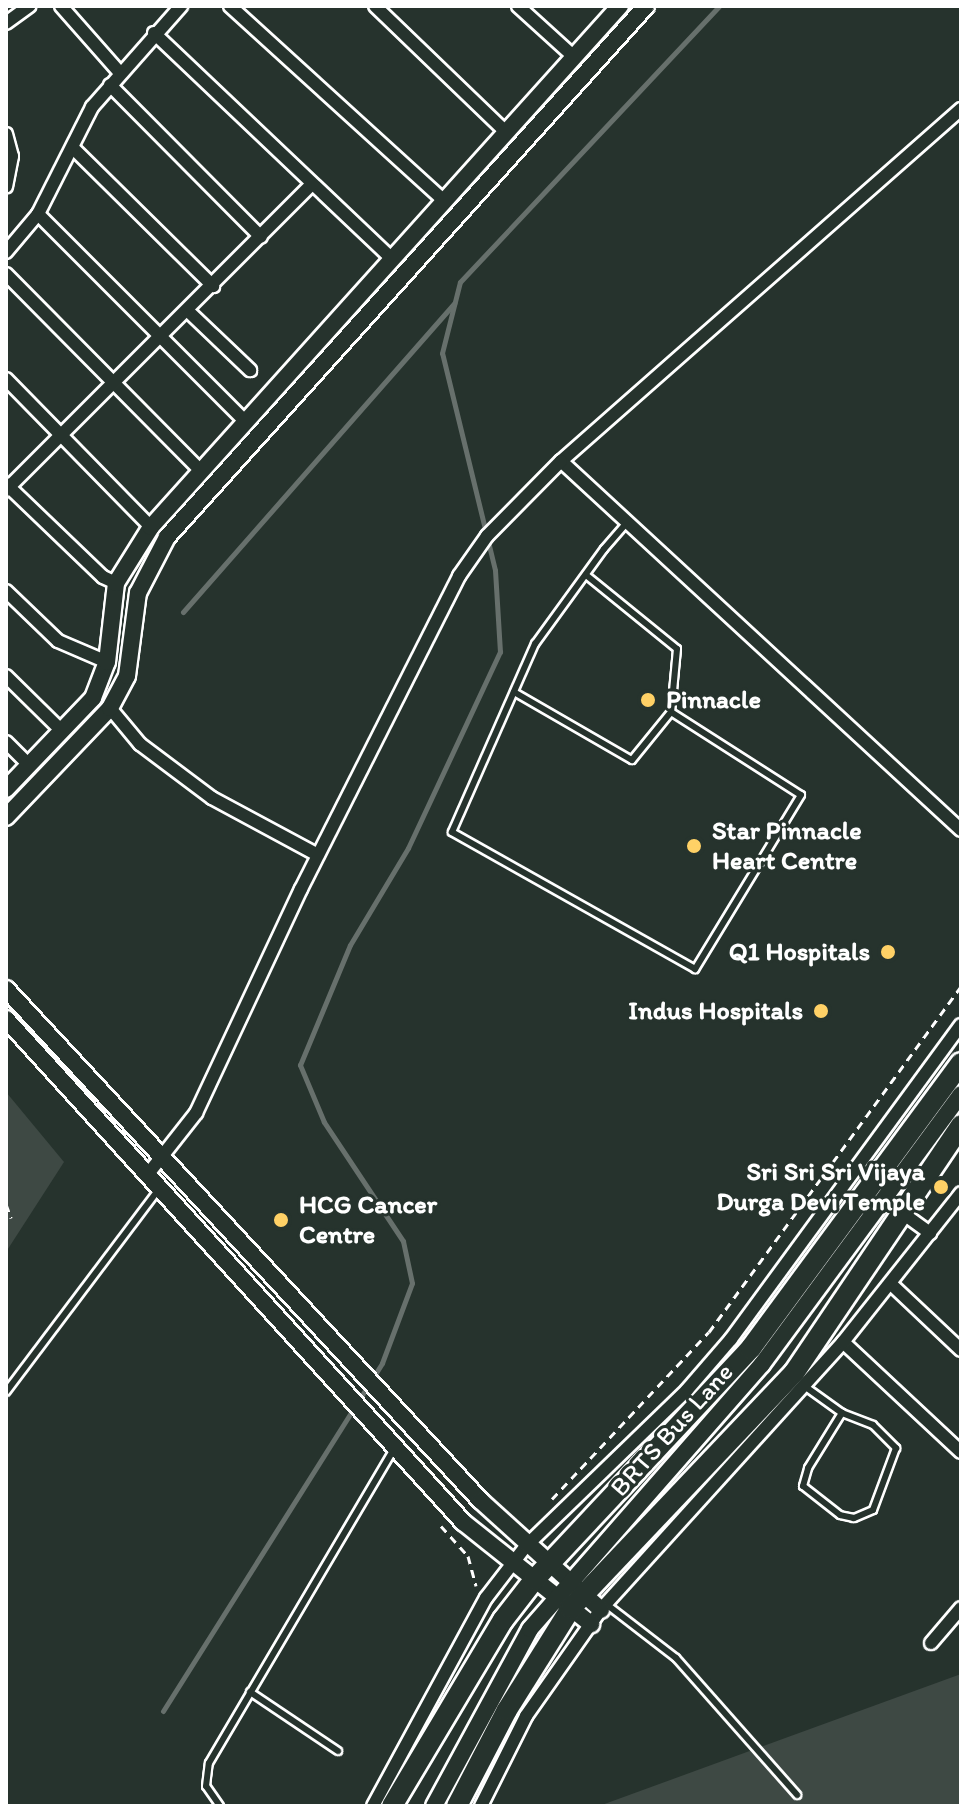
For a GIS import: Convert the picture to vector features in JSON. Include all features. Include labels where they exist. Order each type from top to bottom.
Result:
[{"type":"main road","points":[[392,1806],[503,1620],[540,1572],[647,1464],[751,1348],[961,1063]]},
{"type":"main road","points":[[457,1806],[569,1595],[794,1373],[961,1125]]},
{"type":"street","points":[[6,23],[29,6]]},
{"type":"street","points":[[61,6],[120,73]]},
{"type":"street","points":[[6,252],[38,214],[92,107],[154,33],[181,6]]},
{"type":"street","points":[[230,6],[444,201]]},
{"type":"street","points":[[375,6],[506,132]]},
{"type":"street","points":[[518,6],[574,57]]},
{"type":"street","points":[[6,789],[93,698],[107,662],[116,583],[151,527],[620,6]]},
{"type":"street","points":[[6,817],[110,708],[127,676],[138,593],[167,537],[646,6]]},
{"type":"street","points":[[154,33],[392,259]]},
{"type":"street","points":[[110,85],[261,237]]},
{"type":"street","points":[[148,1174],[196,1113],[318,855],[459,576],[490,532],[561,461],[961,109]]},
{"type":"street","points":[[6,134],[12,156],[6,186]]},
{"type":"street","points":[[73,148],[213,286]]},
{"type":"street","points":[[116,583],[103,577],[7,487],[163,337],[311,185]]},
{"type":"street","points":[[38,214],[258,435]]},
{"type":"street","points":[[6,274],[201,471]]},
{"type":"street","points":[[188,311],[250,370]]},
{"type":"street","points":[[6,379],[151,527]]},
{"type":"street","points":[[561,461],[961,830]]},
{"type":"street","points":[[6,591],[58,641],[107,662]]},
{"type":"street","points":[[6,676],[62,731]]},
{"type":"street","points":[[110,708],[140,744],[212,798],[318,855]]},
{"type":"street","points":[[6,742],[29,765]]},
{"type":"street","points":[[6,989],[526,1546],[540,1572]]},
{"type":"street","points":[[6,1019],[463,1522],[512,1563],[540,1572],[569,1595],[599,1612]]},
{"type":"street","points":[[373,1806],[465,1634],[512,1563],[687,1390],[731,1339],[961,1025]]},
{"type":"street","name":"BRTS Bus Lane","points":[[434,1806],[513,1654],[569,1595],[762,1364],[961,1094]]},
{"type":"street","points":[[481,1806],[526,1716],[599,1612],[843,1342],[961,1193]]},
{"type":"street","points":[[901,1212],[930,1233]]},
{"type":"street","points":[[891,1284],[960,1348]]},
{"type":"street","points":[[843,1342],[961,1452]]},
{"type":"street","points":[[931,1643],[961,1608]]},
{"type":"lane","points":[[627,523],[535,644],[452,832],[695,969],[801,795],[671,712]]},
{"type":"lane","points":[[514,692],[632,760],[671,712],[677,649],[586,575]]},
{"type":"lane","points":[[6,1392],[160,1187]]},
{"type":"lane","points":[[803,1385],[842,1413],[873,1425],[896,1448],[873,1510],[854,1518],[840,1515],[803,1486],[803,1477],[842,1413]]},
{"type":"lane","points":[[220,1806],[204,1774],[396,1446]]},
{"type":"lane","points":[[599,1612],[676,1658],[797,1795]]},
{"type":"lane","points":[[250,1692],[338,1751]]},
{"type":"path","points":[[549,1503],[709,1332],[961,986]]},
{"type":"path","points":[[6,1204],[11,1218]]},
{"type":"path","points":[[441,1526],[468,1556],[475,1591],[484,1580]]},
{"type":"shaded area","points":[[6,1092],[64,1162],[6,1252]]},
{"type":"shaded area","points":[[961,1674],[961,1806],[599,1806]]},
{"type":"waterway","points":[[163,1711],[382,1363],[412,1283],[403,1241],[324,1122],[300,1065],[350,945],[408,848],[500,652],[495,570],[442,353],[460,282],[719,6]]},
{"type":"waterway","points":[[183,612],[454,303]]},
{"type":"place","name":"Pinnacle","points":[[648,700]]},
{"type":"place","name":"Star Pinnacle Heart Centre","points":[[694,846]]},
{"type":"place","name":"Q1 Hospitals","points":[[888,952]]},
{"type":"place","name":"Indus Hospitals","points":[[821,1011]]},
{"type":"place","name":"Sri Sri Sri Vijaya Durga Devi Temple","points":[[941,1187]]},
{"type":"place","name":"HCG Cancer Centre","points":[[281,1220]]}]
